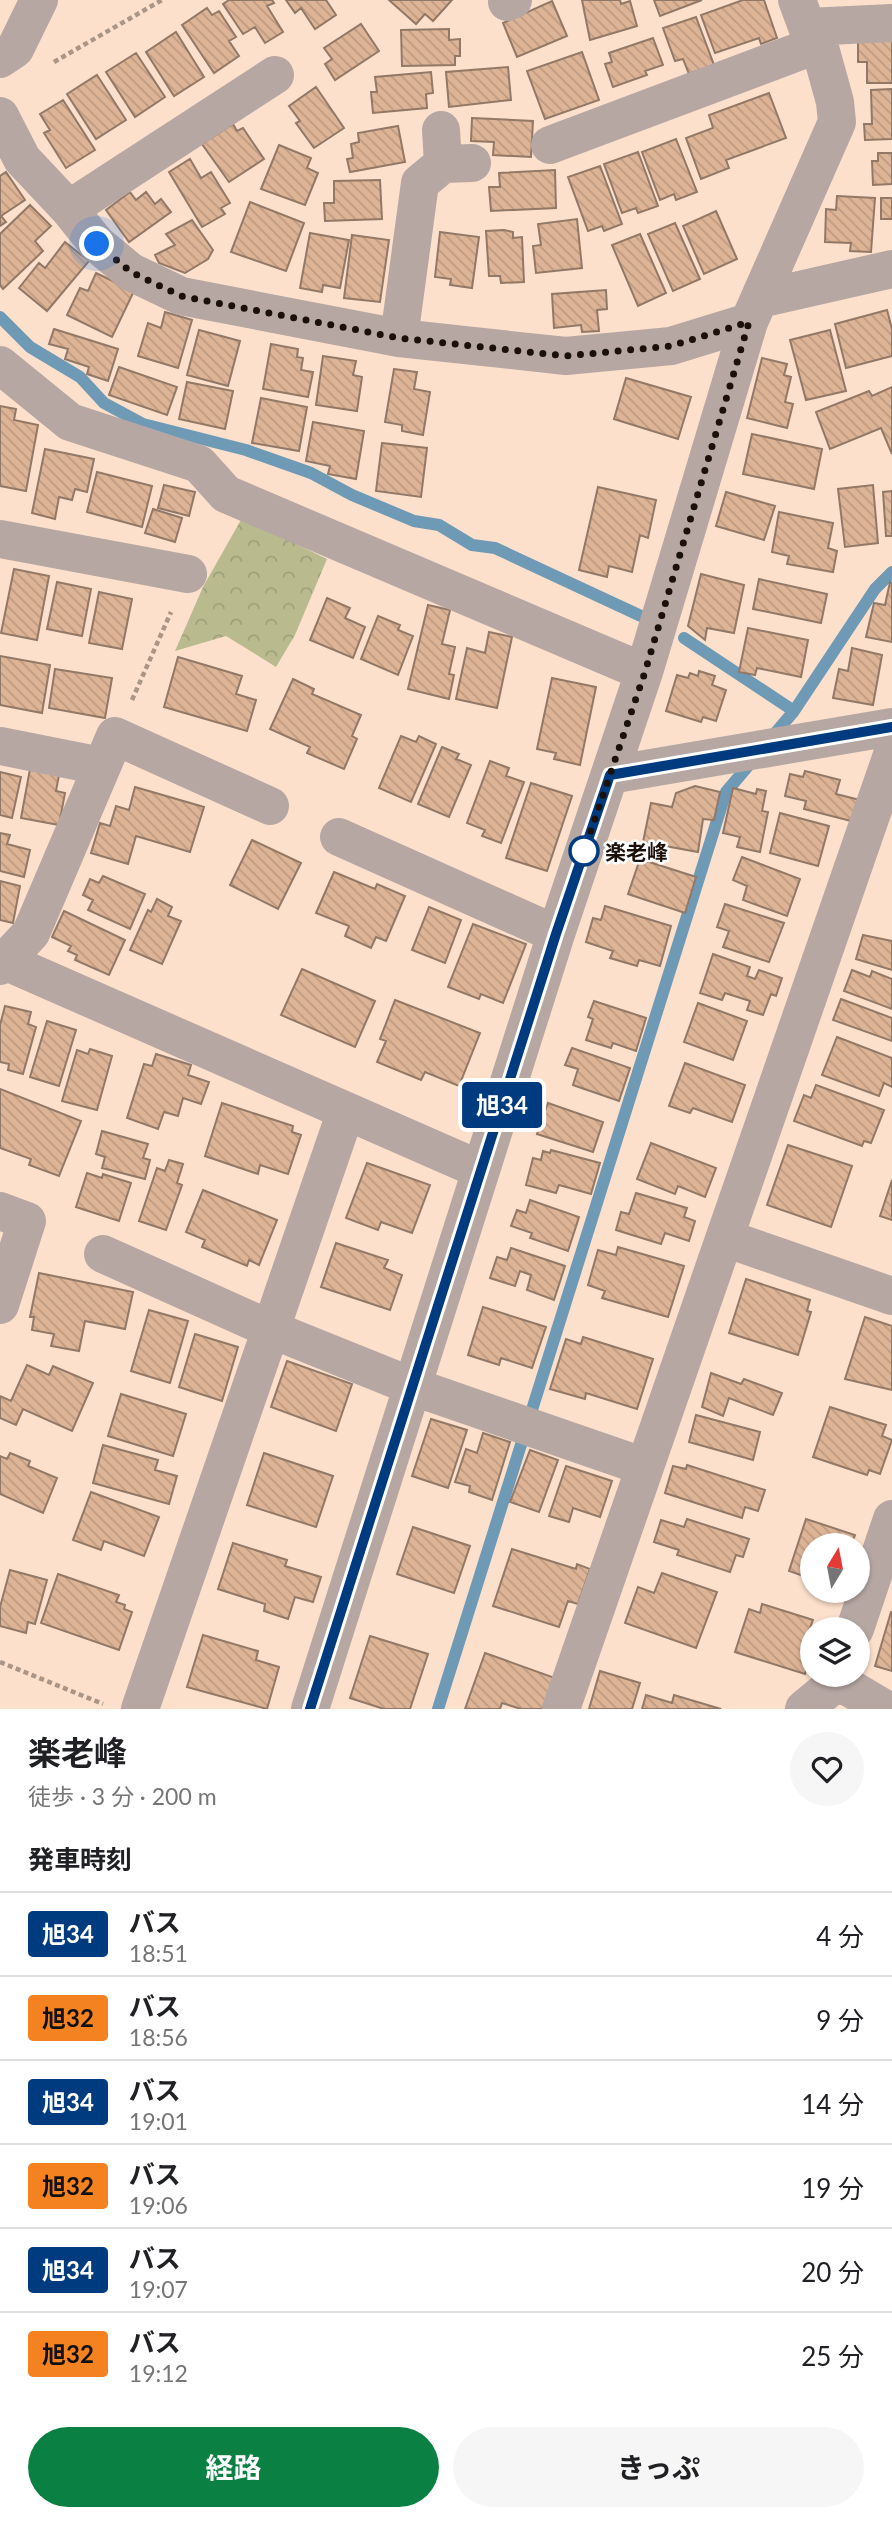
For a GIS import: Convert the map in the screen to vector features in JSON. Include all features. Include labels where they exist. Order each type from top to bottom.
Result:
[{"type":"street","points":[[0,59],[15,49],[39,0]]},
{"type":"street","points":[[550,145],[808,24],[892,23]]},
{"type":"street","points":[[310,1709],[556,934],[645,672],[754,310],[837,122],[808,24]]},
{"type":"street","points":[[69,209],[275,75]]},
{"type":"street","points":[[0,116],[22,159],[69,209],[97,244],[131,272],[181,296],[399,338],[566,356],[671,346],[754,310],[892,269]]},
{"type":"street","points":[[399,338],[420,183],[452,153]]},
{"type":"street","points":[[0,365],[70,422],[200,464],[226,494],[645,672]]},
{"type":"street","points":[[0,539],[188,575]]},
{"type":"street","points":[[610,775],[892,727]]},
{"type":"street","points":[[0,746],[108,751],[270,806]]},
{"type":"street","points":[[108,751],[31,933],[2,962],[481,1170]]},
{"type":"street","points":[[561,1709],[892,755]]},
{"type":"street","points":[[340,837],[556,934]]},
{"type":"street","points":[[140,1709],[346,1111]]},
{"type":"street","points":[[0,1211],[27,1221],[0,1305]]},
{"type":"street","points":[[725,1238],[892,1296]]},
{"type":"street","points":[[103,1254],[271,1329],[414,1387],[645,1467]]},
{"type":"street","points":[[859,1617],[892,1519]]},
{"type":"street","points":[[804,1709],[829,1687]]},
{"type":"street","points":[[852,1687],[885,1709]]},
{"type":"path","points":[[50,65],[162,0]]},
{"type":"path","points":[[108,751],[188,575]]},
{"type":"path","points":[[0,1662],[114,1709]]},
{"type":"green space","points":[[242,518],[327,559],[295,635],[276,667],[226,636],[175,651],[203,587]]},
{"type":"building","points":[[229,0],[272,0],[274,3],[267,6],[283,32],[265,43],[255,27],[243,34],[223,4]]},
{"type":"building","points":[[286,0],[326,0],[336,15],[315,29],[301,8],[295,13]]},
{"type":"building","points":[[389,0],[452,0],[433,21],[425,14],[416,24]]},
{"type":"building","points":[[582,0],[620,0],[621,4],[630,1],[637,26],[590,40]]},
{"type":"building","points":[[654,0],[702,0],[660,16]]},
{"type":"building","points":[[743,0],[764,0],[777,38],[761,44],[759,38],[715,53],[701,15]]},
{"type":"building","points":[[552,1],[567,36],[517,57],[503,23]]},
{"type":"building","points":[[207,8],[212,15],[219,11],[236,37],[229,41],[239,56],[214,73],[182,25]]},
{"type":"building","points":[[696,17],[714,65],[689,74],[683,59],[675,61],[663,28]]},
{"type":"building","points":[[361,24],[379,51],[335,80],[325,64],[332,59],[324,48]]},
{"type":"building","points":[[449,29],[449,40],[460,39],[460,56],[455,56],[455,65],[402,66],[401,30]]},
{"type":"building","points":[[176,32],[204,77],[174,96],[146,52]]},
{"type":"building","points":[[653,38],[663,65],[645,71],[647,75],[613,87],[605,64],[612,62],[609,53]]},
{"type":"building","points":[[858,40],[892,41],[892,83],[867,83],[867,62],[858,62]]},
{"type":"building","points":[[582,52],[599,100],[545,119],[527,71]]},
{"type":"building","points":[[136,53],[165,97],[135,117],[106,72]]},
{"type":"building","points":[[508,67],[511,100],[449,107],[446,72]]},
{"type":"building","points":[[431,72],[433,93],[426,94],[427,108],[373,113],[371,92],[377,92],[375,77]]},
{"type":"building","points":[[97,75],[126,120],[96,139],[67,94]]},
{"type":"building","points":[[316,87],[344,128],[314,148],[296,123],[300,121],[289,106]]},
{"type":"building","points":[[892,89],[892,139],[865,140],[864,124],[872,124],[871,90]]},
{"type":"building","points":[[769,93],[786,138],[726,160],[729,168],[701,179],[686,138],[713,128],[709,115]]},
{"type":"building","points":[[63,100],[95,150],[66,168],[44,133],[50,130],[40,114]]},
{"type":"building","points":[[472,118],[533,121],[531,157],[493,155],[494,142],[471,141]]},
{"type":"building","points":[[233,124],[237,131],[243,128],[264,159],[229,182],[202,144]]},
{"type":"building","points":[[398,126],[405,162],[350,172],[347,159],[353,158],[351,144],[359,142],[358,133]]},
{"type":"building","points":[[676,139],[697,192],[676,200],[674,194],[660,200],[642,152]]},
{"type":"building","points":[[279,145],[311,158],[307,168],[318,173],[305,205],[261,189]]},
{"type":"building","points":[[638,152],[658,206],[638,213],[636,208],[622,213],[604,164]]},
{"type":"building","points":[[878,153],[892,153],[892,184],[873,185],[872,161],[878,161]]},
{"type":"building","points":[[190,159],[201,178],[211,172],[230,203],[221,208],[225,214],[202,227],[169,172]]},
{"type":"building","points":[[600,166],[622,224],[604,231],[602,226],[588,231],[568,177]]},
{"type":"building","points":[[555,170],[556,208],[491,211],[489,187],[500,187],[499,173]]},
{"type":"building","points":[[6,172],[25,200],[1,216],[6,222],[0,226],[0,176]]},
{"type":"building","points":[[380,180],[382,219],[325,221],[324,203],[334,203],[334,181]]},
{"type":"building","points":[[130,192],[136,200],[146,192],[155,204],[161,199],[171,212],[129,242],[106,210]]},
{"type":"building","points":[[837,196],[875,198],[871,252],[850,251],[851,243],[825,242],[826,209],[836,210]]},
{"type":"building","points":[[881,198],[892,198],[892,219],[881,219]]},
{"type":"building","points":[[250,202],[304,223],[286,271],[231,252]]},
{"type":"building","points":[[30,205],[51,226],[35,241],[43,251],[3,289],[0,285],[0,234]]},
{"type":"building","points":[[716,211],[737,259],[704,274],[683,226]]},
{"type":"building","points":[[577,219],[582,268],[536,273],[533,246],[541,245],[538,224]]},
{"type":"building","points":[[192,220],[213,250],[208,259],[185,273],[159,263],[155,255],[175,245],[166,234]]},
{"type":"building","points":[[675,223],[700,279],[673,291],[648,234]]},
{"type":"building","points":[[486,231],[513,232],[513,238],[522,237],[524,282],[501,283],[500,276],[489,276]]},
{"type":"building","points":[[440,232],[479,237],[472,288],[450,285],[451,279],[435,277]]},
{"type":"building","points":[[310,233],[349,240],[340,288],[323,285],[322,292],[300,288]]},
{"type":"building","points":[[640,234],[666,293],[638,306],[612,245]]},
{"type":"building","points":[[352,235],[389,240],[380,302],[344,298]]},
{"type":"building","points":[[65,242],[89,261],[47,311],[19,288],[39,263],[45,268]]},
{"type":"building","points":[[96,273],[134,291],[112,337],[67,315],[80,288],[88,291]]},
{"type":"building","points":[[606,290],[607,309],[597,310],[599,331],[582,332],[581,325],[554,328],[552,294]]},
{"type":"building","points":[[887,310],[892,329],[892,356],[846,368],[835,324]]},
{"type":"building","points":[[165,312],[192,320],[178,368],[138,356],[148,323],[161,328]]},
{"type":"building","points":[[54,329],[118,349],[108,381],[87,374],[89,367],[65,359],[68,349],[49,344]]},
{"type":"building","points":[[199,330],[240,341],[228,386],[187,375]]},
{"type":"building","points":[[830,330],[846,391],[806,400],[790,340]]},
{"type":"building","points":[[271,344],[298,349],[297,357],[303,358],[301,370],[313,372],[308,397],[263,389]]},
{"type":"building","points":[[323,356],[356,361],[353,375],[362,377],[357,411],[316,405]]},
{"type":"building","points":[[762,358],[787,364],[784,375],[791,377],[785,402],[793,404],[787,428],[747,418]]},
{"type":"building","points":[[119,367],[177,387],[167,415],[109,395]]},
{"type":"building","points":[[394,369],[417,372],[414,389],[430,392],[423,435],[402,431],[402,425],[385,422]]},
{"type":"building","points":[[626,378],[691,397],[678,439],[614,419]]},
{"type":"building","points":[[187,382],[233,391],[225,429],[179,419]]},
{"type":"building","points":[[892,387],[892,454],[881,428],[830,449],[816,412],[869,391],[872,396]]},
{"type":"building","points":[[261,398],[307,407],[299,451],[252,443]]},
{"type":"building","points":[[0,406],[16,409],[14,420],[38,425],[26,491],[0,486]]},
{"type":"building","points":[[313,422],[364,431],[356,479],[328,474],[330,466],[306,461]]},
{"type":"building","points":[[752,434],[822,449],[814,489],[743,474]]},
{"type":"building","points":[[382,443],[427,448],[421,497],[376,491]]},
{"type":"building","points":[[45,449],[94,459],[87,492],[75,489],[72,500],[59,497],[55,519],[32,513]]},
{"type":"building","points":[[97,472],[152,486],[142,527],[87,512]]},
{"type":"building","points":[[164,485],[195,492],[189,516],[158,508]]},
{"type":"building","points":[[873,485],[878,543],[845,547],[838,489]]},
{"type":"building","points":[[598,487],[656,500],[648,538],[640,535],[632,572],[609,566],[607,577],[579,570]]},
{"type":"building","points":[[892,491],[892,536],[886,536],[883,492]]},
{"type":"building","points":[[726,492],[775,506],[764,540],[716,526]]},
{"type":"building","points":[[153,509],[182,518],[175,542],[145,533]]},
{"type":"building","points":[[779,512],[833,523],[828,548],[837,551],[833,572],[787,564],[789,556],[772,552]]},
{"type":"building","points":[[14,569],[49,576],[37,640],[1,633]]},
{"type":"building","points":[[701,574],[744,585],[734,633],[707,628],[705,640],[688,626]]},
{"type":"building","points":[[759,579],[827,594],[821,623],[753,609]]},
{"type":"building","points":[[57,582],[91,589],[82,636],[47,629]]},
{"type":"building","points":[[890,582],[892,642],[866,637],[874,603],[885,605]]},
{"type":"building","points":[[99,592],[132,599],[122,649],[89,643]]},
{"type":"building","points":[[327,598],[350,608],[345,618],[365,627],[353,658],[310,640]]},
{"type":"building","points":[[428,605],[450,610],[442,644],[455,647],[449,674],[454,675],[449,699],[408,689]]},
{"type":"building","points":[[378,616],[400,625],[398,630],[413,636],[398,675],[361,659]]},
{"type":"building","points":[[748,628],[808,640],[801,677],[757,668],[755,675],[739,672]]},
{"type":"building","points":[[489,632],[512,637],[497,708],[456,699],[467,648],[485,653]]},
{"type":"building","points":[[852,648],[882,655],[873,705],[833,698],[839,669],[848,671]]},
{"type":"building","points":[[0,656],[50,665],[42,713],[0,705]]},
{"type":"building","points":[[178,657],[242,676],[236,694],[256,700],[247,731],[164,707]]},
{"type":"building","points":[[55,669],[112,678],[105,718],[49,708]]},
{"type":"building","points":[[699,671],[715,676],[712,685],[726,690],[716,721],[703,717],[701,722],[666,711],[677,675],[688,678],[690,673],[698,676]]},
{"type":"building","points":[[552,678],[596,687],[580,765],[554,759],[556,753],[537,749]]},
{"type":"building","points":[[293,679],[314,689],[312,694],[361,715],[352,736],[357,739],[344,769],[307,753],[310,747],[270,729]]},
{"type":"building","points":[[401,736],[416,742],[419,736],[436,744],[411,802],[379,788]]},
{"type":"building","points":[[442,747],[459,754],[456,759],[471,765],[449,817],[418,804]]},
{"type":"building","points":[[490,761],[509,768],[506,776],[524,782],[501,843],[482,836],[485,830],[467,823]]},
{"type":"building","points":[[30,769],[59,775],[56,791],[65,793],[59,825],[21,818]]},
{"type":"building","points":[[805,771],[840,780],[836,794],[860,800],[855,822],[804,809],[806,801],[785,796],[790,774],[803,777]]},
{"type":"building","points":[[0,772],[21,777],[12,818],[0,815]]},
{"type":"building","points":[[531,783],[572,796],[547,871],[506,858]]},
{"type":"building","points":[[695,786],[720,792],[714,820],[703,819],[698,852],[643,842],[651,803],[672,807],[676,793]]},
{"type":"building","points":[[135,787],[204,807],[190,852],[136,836],[128,864],[91,853],[100,823],[110,826],[116,806],[129,810]]},
{"type":"building","points":[[733,788],[756,794],[757,789],[766,791],[762,811],[768,812],[760,852],[737,847],[740,837],[723,833]]},
{"type":"building","points":[[780,813],[829,826],[818,866],[770,853]]},
{"type":"building","points":[[0,833],[10,835],[7,844],[30,850],[24,877],[0,871]]},
{"type":"building","points":[[252,840],[301,863],[278,909],[230,885]]},
{"type":"building","points":[[742,857],[800,879],[787,916],[743,900],[747,886],[733,880]]},
{"type":"building","points":[[640,859],[696,877],[685,913],[628,894]]},
{"type":"building","points":[[334,872],[375,889],[377,884],[405,896],[386,941],[376,937],[371,948],[345,936],[349,926],[316,913]]},
{"type":"building","points":[[103,876],[145,894],[130,929],[88,910],[93,900],[83,895],[90,879],[99,883]]},
{"type":"building","points":[[0,881],[20,886],[13,923],[0,920]]},
{"type":"building","points":[[157,899],[172,907],[168,916],[181,921],[162,964],[130,950],[148,910],[151,912]]},
{"type":"building","points":[[725,904],[784,923],[769,962],[723,947],[729,931],[717,927]]},
{"type":"building","points":[[605,906],[671,926],[660,966],[639,960],[637,966],[610,958],[613,951],[586,942],[593,918],[601,920]]},
{"type":"building","points":[[429,907],[461,920],[445,963],[412,950]]},
{"type":"building","points":[[64,911],[125,940],[109,975],[75,960],[77,955],[68,951],[71,946],[52,937]]},
{"type":"building","points":[[473,924],[526,944],[503,1003],[481,994],[479,999],[448,987]]},
{"type":"building","points":[[863,935],[892,941],[892,970],[856,959]]},
{"type":"building","points":[[713,954],[750,967],[747,976],[755,979],[759,970],[782,978],[776,996],[771,994],[763,1015],[747,1010],[750,1001],[725,993],[722,1000],[700,993]]},
{"type":"building","points":[[302,969],[375,1001],[355,1047],[281,1015]]},
{"type":"building","points":[[852,970],[870,977],[872,971],[892,979],[892,1009],[844,991]]},
{"type":"building","points":[[841,999],[892,1018],[892,1041],[833,1020]]},
{"type":"building","points":[[395,1000],[480,1033],[459,1086],[425,1072],[421,1080],[377,1062],[386,1041],[380,1039]]},
{"type":"building","points":[[594,1001],[646,1018],[636,1051],[613,1043],[611,1048],[586,1040],[593,1019],[588,1017]]},
{"type":"building","points":[[698,1003],[747,1021],[733,1060],[684,1042]]},
{"type":"building","points":[[5,1006],[31,1012],[28,1024],[36,1027],[23,1074],[8,1070],[9,1064],[0,1062],[0,1025]]},
{"type":"building","points":[[47,1021],[76,1030],[59,1086],[30,1077]]},
{"type":"building","points":[[837,1037],[892,1058],[892,1087],[884,1083],[879,1096],[822,1075]]},
{"type":"building","points":[[572,1048],[630,1068],[619,1101],[573,1085],[578,1069],[565,1065]]},
{"type":"building","points":[[90,1049],[112,1056],[97,1110],[62,1101],[77,1050],[88,1054]]},
{"type":"building","points":[[156,1054],[191,1065],[188,1075],[209,1082],[201,1104],[183,1098],[178,1116],[164,1112],[158,1129],[127,1118],[144,1064],[152,1066]]},
{"type":"building","points":[[685,1063],[745,1085],[732,1122],[693,1108],[690,1113],[669,1106]]},
{"type":"building","points":[[816,1085],[884,1110],[871,1143],[864,1141],[862,1146],[794,1121],[804,1095],[811,1098]]},
{"type":"building","points":[[0,1089],[81,1121],[59,1176],[29,1165],[31,1159],[0,1148]]},
{"type":"building","points":[[222,1103],[293,1126],[292,1132],[301,1135],[288,1174],[260,1165],[258,1174],[205,1156]]},
{"type":"building","points":[[548,1103],[603,1122],[593,1152],[537,1134]]},
{"type":"building","points":[[102,1131],[148,1144],[143,1158],[150,1160],[145,1179],[102,1168],[105,1157],[96,1154]]},
{"type":"building","points":[[651,1143],[716,1168],[705,1197],[678,1186],[675,1194],[637,1179]]},
{"type":"building","points":[[788,1145],[852,1166],[831,1227],[767,1205]]},
{"type":"building","points":[[551,1150],[600,1163],[591,1194],[559,1185],[556,1193],[526,1185],[533,1158],[541,1160],[543,1151],[550,1153]]},
{"type":"building","points":[[169,1160],[183,1164],[177,1183],[182,1185],[166,1230],[139,1221],[157,1168],[165,1171]]},
{"type":"building","points":[[367,1163],[430,1185],[412,1233],[381,1222],[378,1230],[346,1218]]},
{"type":"building","points":[[87,1173],[102,1178],[103,1174],[131,1183],[119,1221],[76,1207]]},
{"type":"building","points":[[892,1180],[892,1220],[880,1216]]},
{"type":"building","points":[[203,1190],[277,1220],[259,1265],[249,1260],[247,1266],[202,1247],[205,1240],[186,1232]]},
{"type":"building","points":[[636,1193],[687,1208],[684,1217],[695,1221],[689,1241],[665,1233],[661,1244],[616,1230],[621,1212],[629,1214]]},
{"type":"building","points":[[530,1200],[579,1217],[568,1251],[530,1238],[532,1233],[511,1226],[517,1210],[526,1213]]},
{"type":"building","points":[[336,1243],[388,1260],[384,1268],[402,1275],[390,1310],[321,1287]]},
{"type":"building","points":[[618,1247],[684,1266],[668,1317],[602,1298],[605,1291],[588,1285],[598,1250],[616,1255]]},
{"type":"building","points":[[511,1248],[565,1266],[554,1300],[527,1290],[531,1275],[520,1271],[515,1286],[490,1278],[497,1257],[507,1260]]},
{"type":"building","points":[[39,1273],[133,1292],[125,1329],[85,1321],[79,1351],[51,1346],[54,1334],[32,1330],[34,1317],[30,1317]]},
{"type":"building","points":[[746,1279],[810,1300],[807,1311],[811,1312],[798,1355],[729,1333]]},
{"type":"building","points":[[483,1307],[546,1327],[532,1368],[501,1358],[499,1365],[468,1355]]},
{"type":"building","points":[[149,1310],[188,1321],[170,1383],[131,1371]]},
{"type":"building","points":[[865,1317],[892,1326],[892,1390],[845,1379]]},
{"type":"building","points":[[195,1334],[238,1347],[222,1401],[179,1387]]},
{"type":"building","points":[[583,1337],[653,1359],[637,1409],[586,1393],[585,1399],[550,1389],[566,1339],[581,1344]]},
{"type":"building","points":[[287,1361],[352,1384],[336,1431],[271,1407]]},
{"type":"building","points":[[27,1365],[49,1375],[53,1366],[93,1383],[72,1431],[23,1409],[16,1425],[0,1418],[0,1396],[11,1401]]},
{"type":"building","points":[[711,1373],[741,1384],[744,1379],[782,1393],[773,1415],[729,1398],[723,1416],[702,1407]]},
{"type":"building","points":[[121,1394],[186,1414],[173,1456],[108,1436]]},
{"type":"building","points":[[830,1407],[886,1425],[882,1436],[892,1440],[880,1474],[869,1470],[867,1475],[813,1457]]},
{"type":"building","points":[[696,1415],[760,1432],[753,1460],[689,1442]]},
{"type":"building","points":[[431,1419],[467,1430],[448,1488],[412,1476]]},
{"type":"building","points":[[483,1433],[510,1442],[492,1500],[469,1492],[470,1486],[455,1482],[466,1449],[477,1453]]},
{"type":"building","points":[[103,1445],[158,1460],[155,1470],[177,1476],[169,1504],[93,1483]]},
{"type":"building","points":[[530,1450],[558,1460],[539,1512],[510,1502]]},
{"type":"building","points":[[10,1453],[30,1461],[28,1466],[57,1478],[43,1513],[0,1494],[0,1456],[7,1459]]},
{"type":"building","points":[[264,1453],[333,1476],[316,1527],[247,1505]]},
{"type":"building","points":[[687,1465],[765,1490],[758,1511],[745,1507],[742,1518],[665,1493],[673,1466],[686,1469]]},
{"type":"building","points":[[566,1466],[612,1481],[600,1517],[573,1508],[569,1522],[549,1516]]},
{"type":"building","points":[[91,1492],[159,1517],[144,1556],[104,1541],[101,1550],[73,1540]]},
{"type":"building","points":[[687,1519],[749,1539],[743,1557],[736,1555],[730,1572],[677,1555],[679,1550],[654,1542],[661,1520],[684,1527]]},
{"type":"building","points":[[806,1519],[849,1533],[801,1533]]},
{"type":"building","points":[[413,1527],[470,1546],[454,1593],[397,1574]]},
{"type":"building","points":[[800,1537],[800,1575],[789,1571]]},
{"type":"building","points":[[233,1543],[287,1560],[285,1566],[321,1577],[313,1602],[295,1597],[288,1619],[264,1611],[265,1604],[218,1589]]},
{"type":"building","points":[[512,1549],[576,1569],[577,1564],[590,1569],[578,1604],[568,1601],[559,1627],[493,1606]]},
{"type":"building","points":[[10,1570],[47,1580],[35,1624],[28,1622],[26,1633],[0,1626],[0,1607]]},
{"type":"building","points":[[662,1573],[717,1592],[696,1648],[625,1623],[638,1587],[654,1593]]},
{"type":"building","points":[[58,1574],[119,1595],[116,1602],[125,1605],[124,1609],[132,1612],[119,1650],[41,1623]]},
{"type":"building","points":[[762,1604],[803,1617],[800,1617],[800,1672],[735,1652],[749,1609],[760,1613]]},
{"type":"building","points":[[892,1612],[892,1671],[875,1666]]},
{"type":"building","points":[[203,1635],[258,1651],[256,1660],[279,1667],[267,1709],[187,1687]]},
{"type":"building","points":[[370,1636],[428,1654],[410,1709],[384,1709],[350,1698]]},
{"type":"building","points":[[485,1653],[555,1678],[544,1709],[521,1709],[502,1703],[500,1709],[465,1709]]},
{"type":"building","points":[[600,1671],[640,1683],[632,1709],[589,1709]]},
{"type":"building","points":[[646,1695],[672,1703],[674,1695],[721,1709],[642,1709]]},
{"type":"waterway","points":[[0,317],[30,347],[80,377],[104,403],[143,424],[246,450],[311,473],[352,495],[414,521],[439,525],[472,545],[495,548],[641,616]]},
{"type":"waterway","points":[[772,737],[794,711],[875,589],[892,572]]},
{"type":"waterway","points":[[684,638],[794,711]]},
{"type":"waterway","points":[[438,1709],[726,792],[754,759]]},
{"type":"bus line","name":"旭34","points":[[310,1709],[556,934],[610,775],[892,727]]},
{"type":"place","name":"楽老峰","points":[[584,851]]},
{"type":"route","points":[[97,244],[131,272],[181,296],[399,338],[566,356],[671,346],[749,322],[645,672],[584,851]]}]
